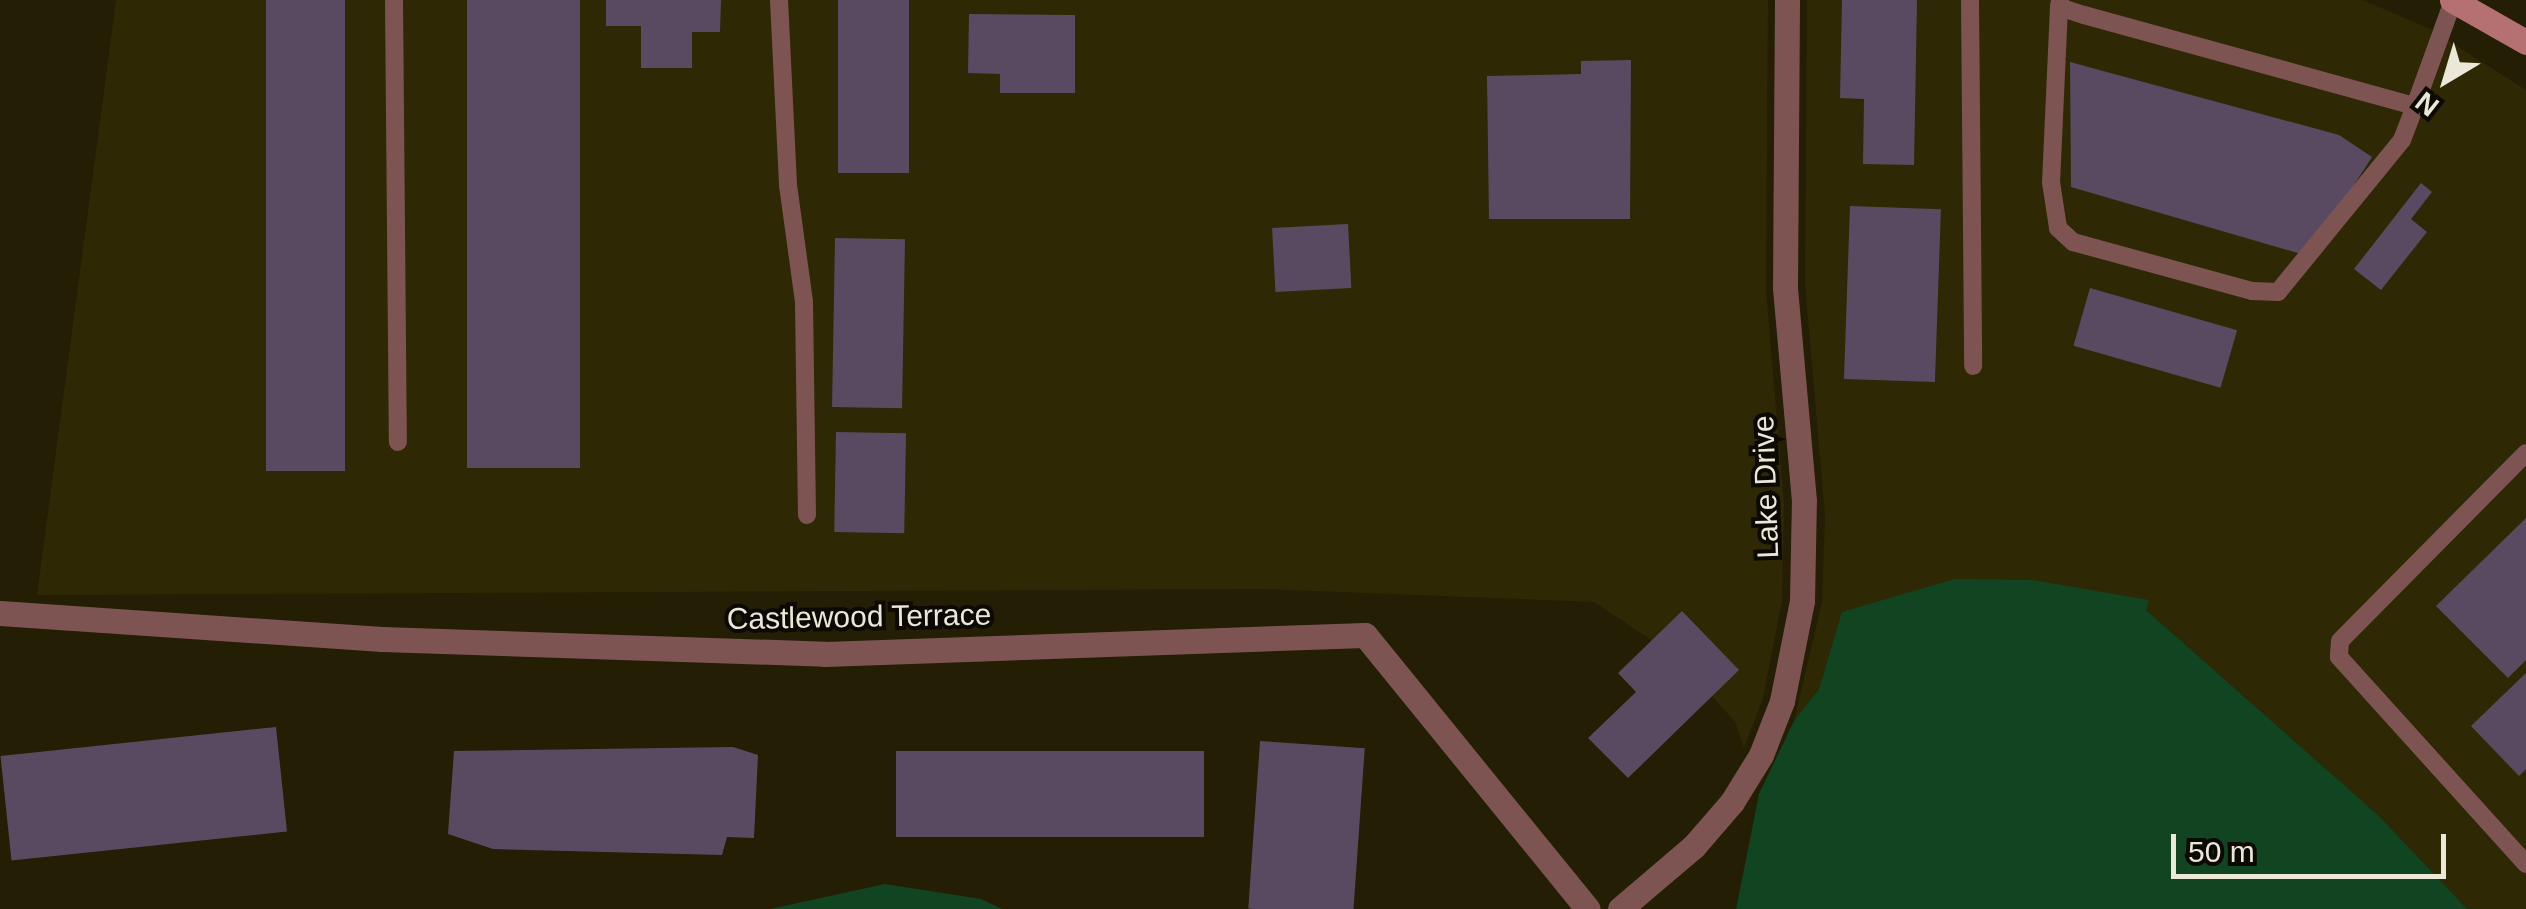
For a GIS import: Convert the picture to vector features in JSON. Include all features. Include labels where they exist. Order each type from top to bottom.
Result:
[{"type":"main road","points":[[2453,0],[2526,42]]},
{"type":"street","name":"Lake Drive","points":[[1620,909],[1694,846],[1732,802],[1762,755],[1782,701],[1802,601],[1804,500],[1786,288],[1788,0]]},
{"type":"street","name":"Castlewood Terrace","points":[[0,614],[382,639],[825,654],[1365,635],[1588,909]]},
{"type":"lane","points":[[394,0],[398,442]]},
{"type":"lane","points":[[778,0],[788,185],[804,302],[807,515]]},
{"type":"lane","points":[[1970,0],[1973,366]]},
{"type":"lane","points":[[2415,106],[2060,4],[2053,198],[2058,228],[2091,247],[2278,292],[2402,140],[2415,106],[2453,0]]},
{"type":"lane","points":[[2526,453],[2340,641],[2339,657],[2526,864]]},
{"type":"shaded area","points":[[116,0],[1768,0],[1766,290],[1784,504],[1782,601],[1763,698],[1744,748],[1735,722],[1678,658],[1594,602],[1261,589],[37,595]]},
{"type":"shaded area","points":[[1807,0],[2363,0],[2430,29],[2526,90],[2526,909],[2467,909],[2379,816],[2146,610],[2149,601],[1843,611],[1819,689],[1794,721],[1822,602],[1825,515],[1805,284]]},
{"type":"green space","points":[[1955,579],[2032,580],[2149,600],[2146,610],[2379,816],[2467,909],[1736,909],[1759,794],[1794,721],[1819,689],[1842,612]]},
{"type":"green space","points":[[885,884],[981,899],[1002,909],[770,909]]},
{"type":"building","points":[[266,0],[345,0],[345,471],[266,471]]},
{"type":"building","points":[[467,0],[580,0],[580,468],[467,468]]},
{"type":"building","points":[[606,0],[721,0],[720,32],[692,32],[692,68],[641,68],[641,26],[606,26]]},
{"type":"building","points":[[838,0],[909,0],[909,173],[838,173]]},
{"type":"building","points":[[1842,0],[1917,0],[1914,165],[1863,164],[1864,99],[1840,98]]},
{"type":"building","points":[[969,14],[1075,15],[1075,93],[1000,93],[1000,74],[968,73]]},
{"type":"building","points":[[1631,60],[1630,219],[1489,219],[1487,76],[1581,74],[1581,61]]},
{"type":"building","points":[[2070,62],[2339,135],[2372,157],[2308,256],[2071,187]]},
{"type":"building","points":[[2421,183],[2432,192],[2411,219],[2427,232],[2381,290],[2354,269]]},
{"type":"building","points":[[1850,206],[1941,209],[1935,382],[1844,379]]},
{"type":"building","points":[[1348,224],[1351,288],[1275,292],[1272,228]]},
{"type":"building","points":[[835,238],[905,239],[902,408],[832,407]]},
{"type":"building","points":[[2090,288],[2237,330],[2221,388],[2073,346]]},
{"type":"building","points":[[836,432],[906,433],[904,533],[834,532]]},
{"type":"building","points":[[2526,518],[2526,660],[2508,678],[2436,606]]},
{"type":"building","points":[[1682,611],[1739,670],[1628,778],[1588,738],[1636,692],[1618,673]]},
{"type":"building","points":[[2526,673],[2526,769],[2519,776],[2471,726]]},
{"type":"building","points":[[276,727],[287,831],[11,860],[1,756]]},
{"type":"building","points":[[1260,741],[1365,748],[1354,909],[1248,909]]},
{"type":"building","points":[[733,747],[758,755],[754,838],[727,837],[722,855],[493,849],[448,834],[454,751]]},
{"type":"building","points":[[896,751],[1204,751],[1204,837],[896,837]]}]
